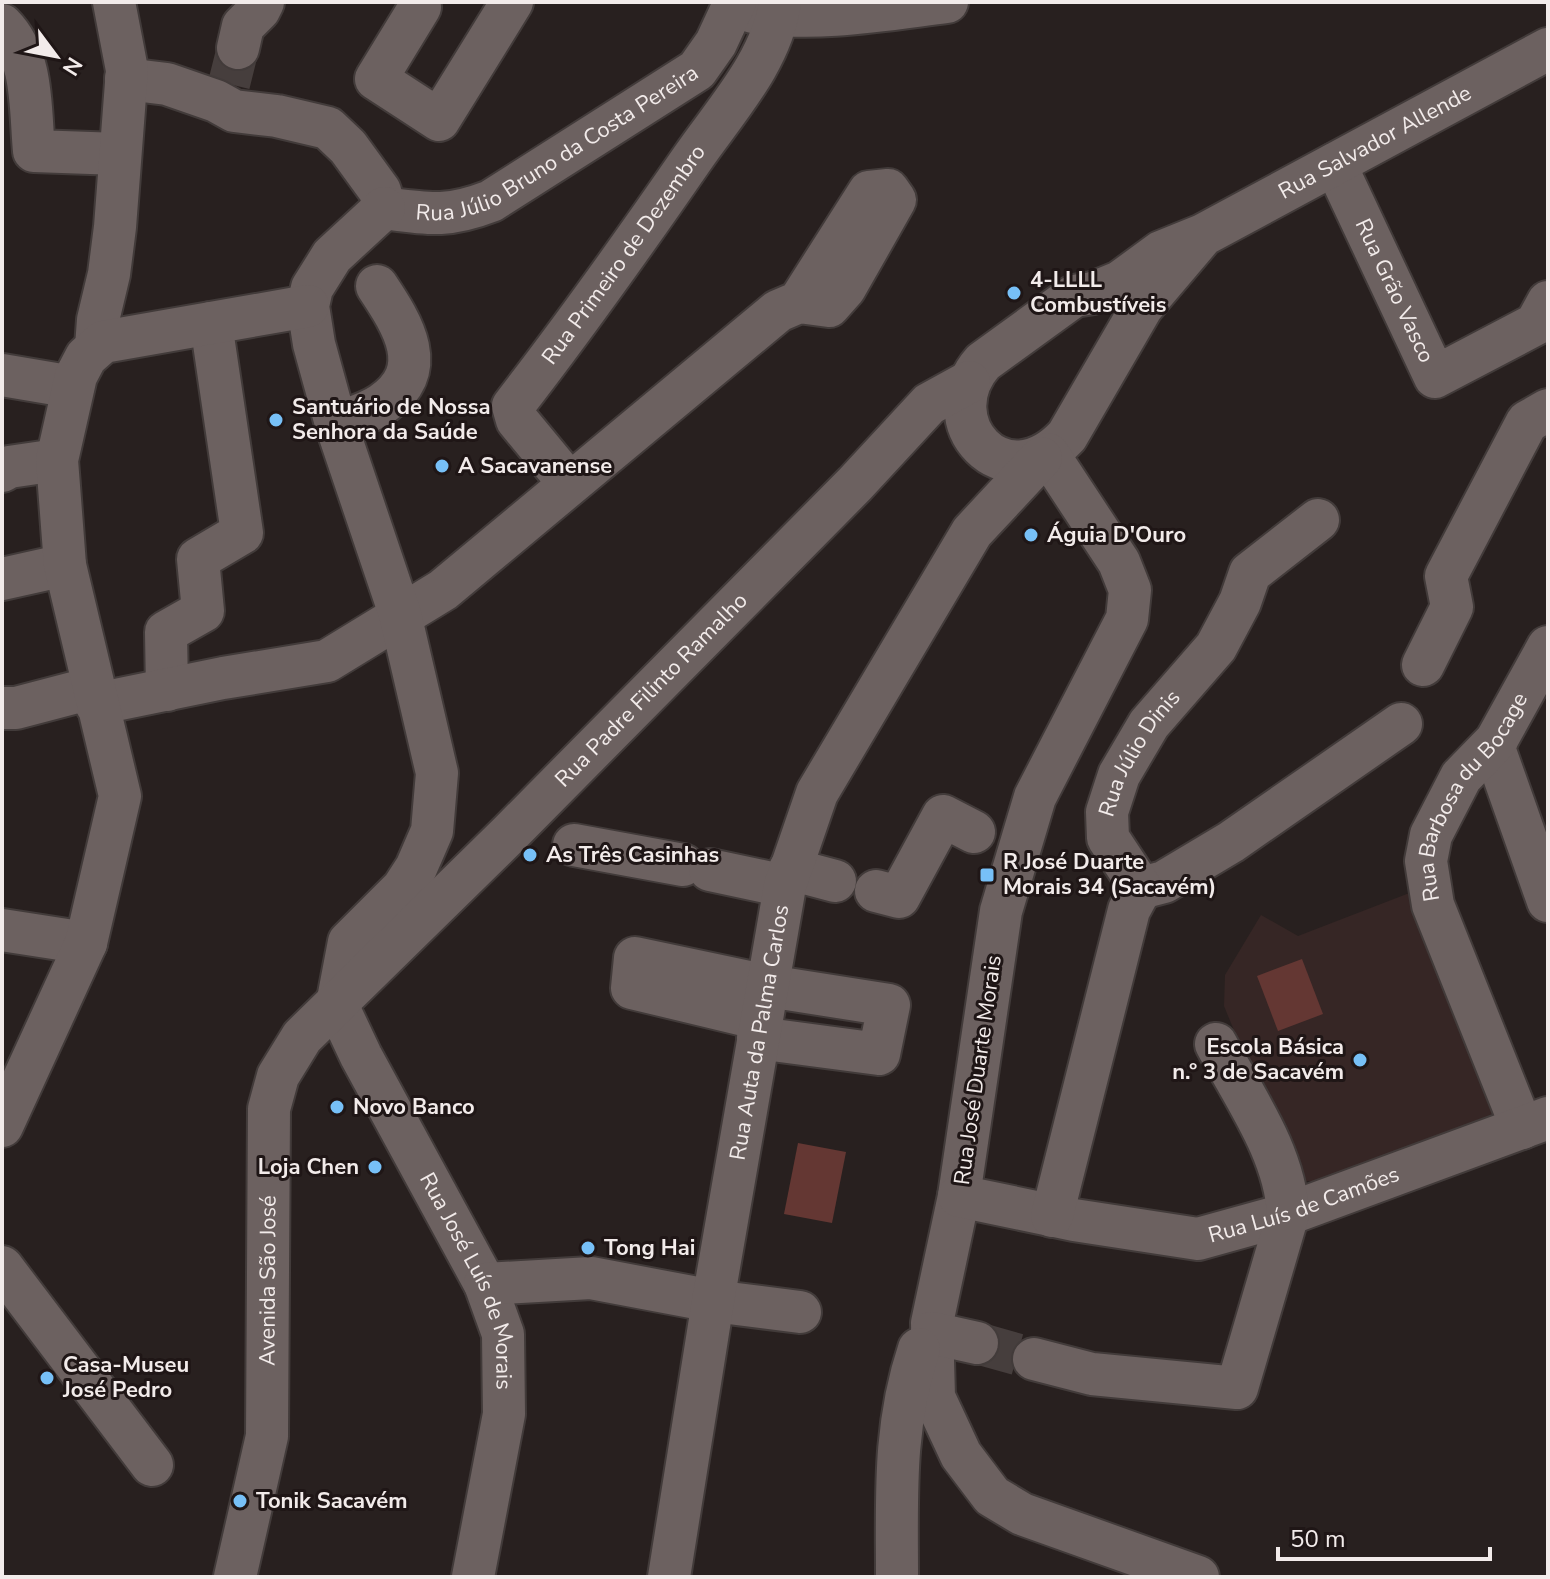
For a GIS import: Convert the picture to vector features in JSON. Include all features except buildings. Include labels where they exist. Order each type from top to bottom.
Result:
[{"type":"street","points":[[96,347],[115,227],[127,70],[114,2]]},
{"type":"street","points":[[263,2],[243,26],[230,79],[234,111],[328,128],[348,147],[380,191],[384,208],[357,266]]},
{"type":"street","points":[[420,7],[376,79],[439,120],[512,2]]},
{"type":"street","points":[[729,4],[855,13],[947,2]]},
{"type":"street","name":"Rua Júlio Bruno da Costa Pereira","points":[[384,208],[434,215],[469,209],[491,201],[690,76],[707,57],[729,4]]},
{"type":"street","name":"Rua Primeiro de Dezembro","points":[[569,483],[517,420],[513,406],[652,217],[747,80],[770,44],[779,9]]},
{"type":"street","points":[[10,36],[26,67],[34,151],[119,154]]},
{"type":"street","name":"Rua Salvador Allende","points":[[1203,235],[1548,49]]},
{"type":"street","points":[[126,79],[167,84],[230,79]]},
{"type":"street","name":"Rua Grão Vasco","points":[[1335,164],[1435,377],[1536,324],[1548,302]]},
{"type":"street","name":"Rua Padre Filinto Ramalho","points":[[337,1005],[799,540],[929,404],[969,382],[983,362],[1074,296],[1093,293],[1120,282],[1161,252],[1203,235]]},
{"type":"street","name":"Rua Auta da Palma Carlos","points":[[669,1577],[762,1014],[788,878],[817,793],[972,532],[1067,436],[1159,284],[1203,235]]},
{"type":"street","points":[[336,424],[382,405],[406,381],[411,366],[400,322],[357,266],[332,256],[312,288],[308,306],[314,344],[336,424],[400,614],[437,773],[432,831],[416,868],[403,888],[349,942],[337,1005]]},
{"type":"street","points":[[1093,293],[1103,295],[1121,309],[1125,319],[1124,339]]},
{"type":"street","points":[[2,708],[167,690],[327,661],[443,590],[778,311],[799,302]]},
{"type":"street","points":[[2,1126],[86,943],[120,796],[65,565],[57,460],[76,376],[86,357],[103,342],[308,306]]},
{"type":"street","points":[[167,690],[166,632],[203,611],[198,559],[242,533],[211,323]]},
{"type":"street","points":[[2,375],[73,387]]},
{"type":"street","points":[[969,382],[965,403],[968,424],[981,446],[1003,460],[1025,462],[1045,456]]},
{"type":"street","points":[[1423,665],[1452,607],[1446,576],[1527,422],[1548,410]]},
{"type":"street","name":"Rua Auta da Palma Carlos","points":[[972,532],[981,446]]},
{"type":"street","name":"Rua José Duarte Morais","points":[[1045,456],[1119,562],[1130,590],[1127,619],[1035,797],[1001,911],[959,1196],[932,1328],[934,1397],[961,1455],[992,1496],[1022,1514],[1198,1577]]},
{"type":"street","points":[[2,471],[9,467],[57,460]]},
{"type":"street","name":"Rua Júlio Dinis","points":[[1141,888],[1108,838],[1107,812],[1119,775],[1149,724],[1216,647],[1240,602],[1250,573],[1318,520]]},
{"type":"street","points":[[2,579],[65,565]]},
{"type":"street","name":"Rua Barbosa du Bocage","points":[[1535,1123],[1433,905],[1426,861],[1431,835],[1461,777],[1496,741],[1548,647]]},
{"type":"street","points":[[1052,1216],[1129,910],[1141,888],[1164,882],[1231,842],[1401,724]]},
{"type":"street","points":[[1496,741],[1495,751],[1548,901]]},
{"type":"street","points":[[876,891],[899,897],[943,816],[974,832]]},
{"type":"street","points":[[574,845],[696,868],[835,881]]},
{"type":"street","points":[[2,930],[86,943]]},
{"type":"street","name":"Rua José Luís de Morais","points":[[337,1005],[361,1056],[485,1284],[503,1334],[504,1414],[473,1577]]},
{"type":"street","name":"Avenida São José","points":[[235,1577],[267,1436],[269,1109],[278,1076],[302,1037],[337,1005]]},
{"type":"street","points":[[1034,1359],[1092,1374],[1237,1388],[1288,1214],[1287,1194],[1258,1120],[1216,1044]]},
{"type":"street","name":"Rua Luís de Camões","points":[[959,1196],[1052,1216],[1198,1239],[1288,1214],[1535,1123]]},
{"type":"street","points":[[2,1267],[152,1465]]},
{"type":"street","points":[[485,1284],[591,1278],[713,1301],[800,1312]]},
{"type":"street","points":[[897,1577],[896,1460],[908,1382],[923,1335],[932,1328],[977,1343]]},
{"type":"shaded area","name":"Escola Básica n.º 3 de Sacavém","points":[[1412,892],[1495,1113],[1319,1181],[1305,1181],[1292,1172],[1224,1006],[1225,975],[1261,915],[1298,936]]},
{"type":"shaded area","points":[[1302,959],[1323,1014],[1278,1031],[1257,976]]},
{"type":"shaded area","points":[[798,1143],[846,1152],[832,1223],[784,1214]]},
{"type":"tunnel","points":[[229,84],[238,48]]},
{"type":"tunnel","points":[[977,1343],[1034,1359]]},
{"type":"place","name":"4-LLLL Combustíveis","points":[[1014,293]]},
{"type":"place","name":"Santuário de Nossa Senhora da Saúde","points":[[276,420]]},
{"type":"place","name":"A Sacavanense","points":[[442,466]]},
{"type":"place","name":"Águia D'Ouro","points":[[1031,535]]},
{"type":"place","name":"As Três Casinhas","points":[[530,855]]},
{"type":"place","name":"R José Duarte Morais 34 (Sacavém)","points":[[987,875]]},
{"type":"place","name":"Escola Básica n.º 3 de Sacavém","points":[[1360,1060]]},
{"type":"place","name":"Novo Banco","points":[[337,1107]]},
{"type":"place","name":"Loja Chen","points":[[375,1167]]},
{"type":"place","name":"Tong Hai","points":[[588,1248]]},
{"type":"place","name":"Casa-Museu José Pedro","points":[[47,1378]]},
{"type":"place","name":"Tonik Sacavém","points":[[240,1501]]}]
